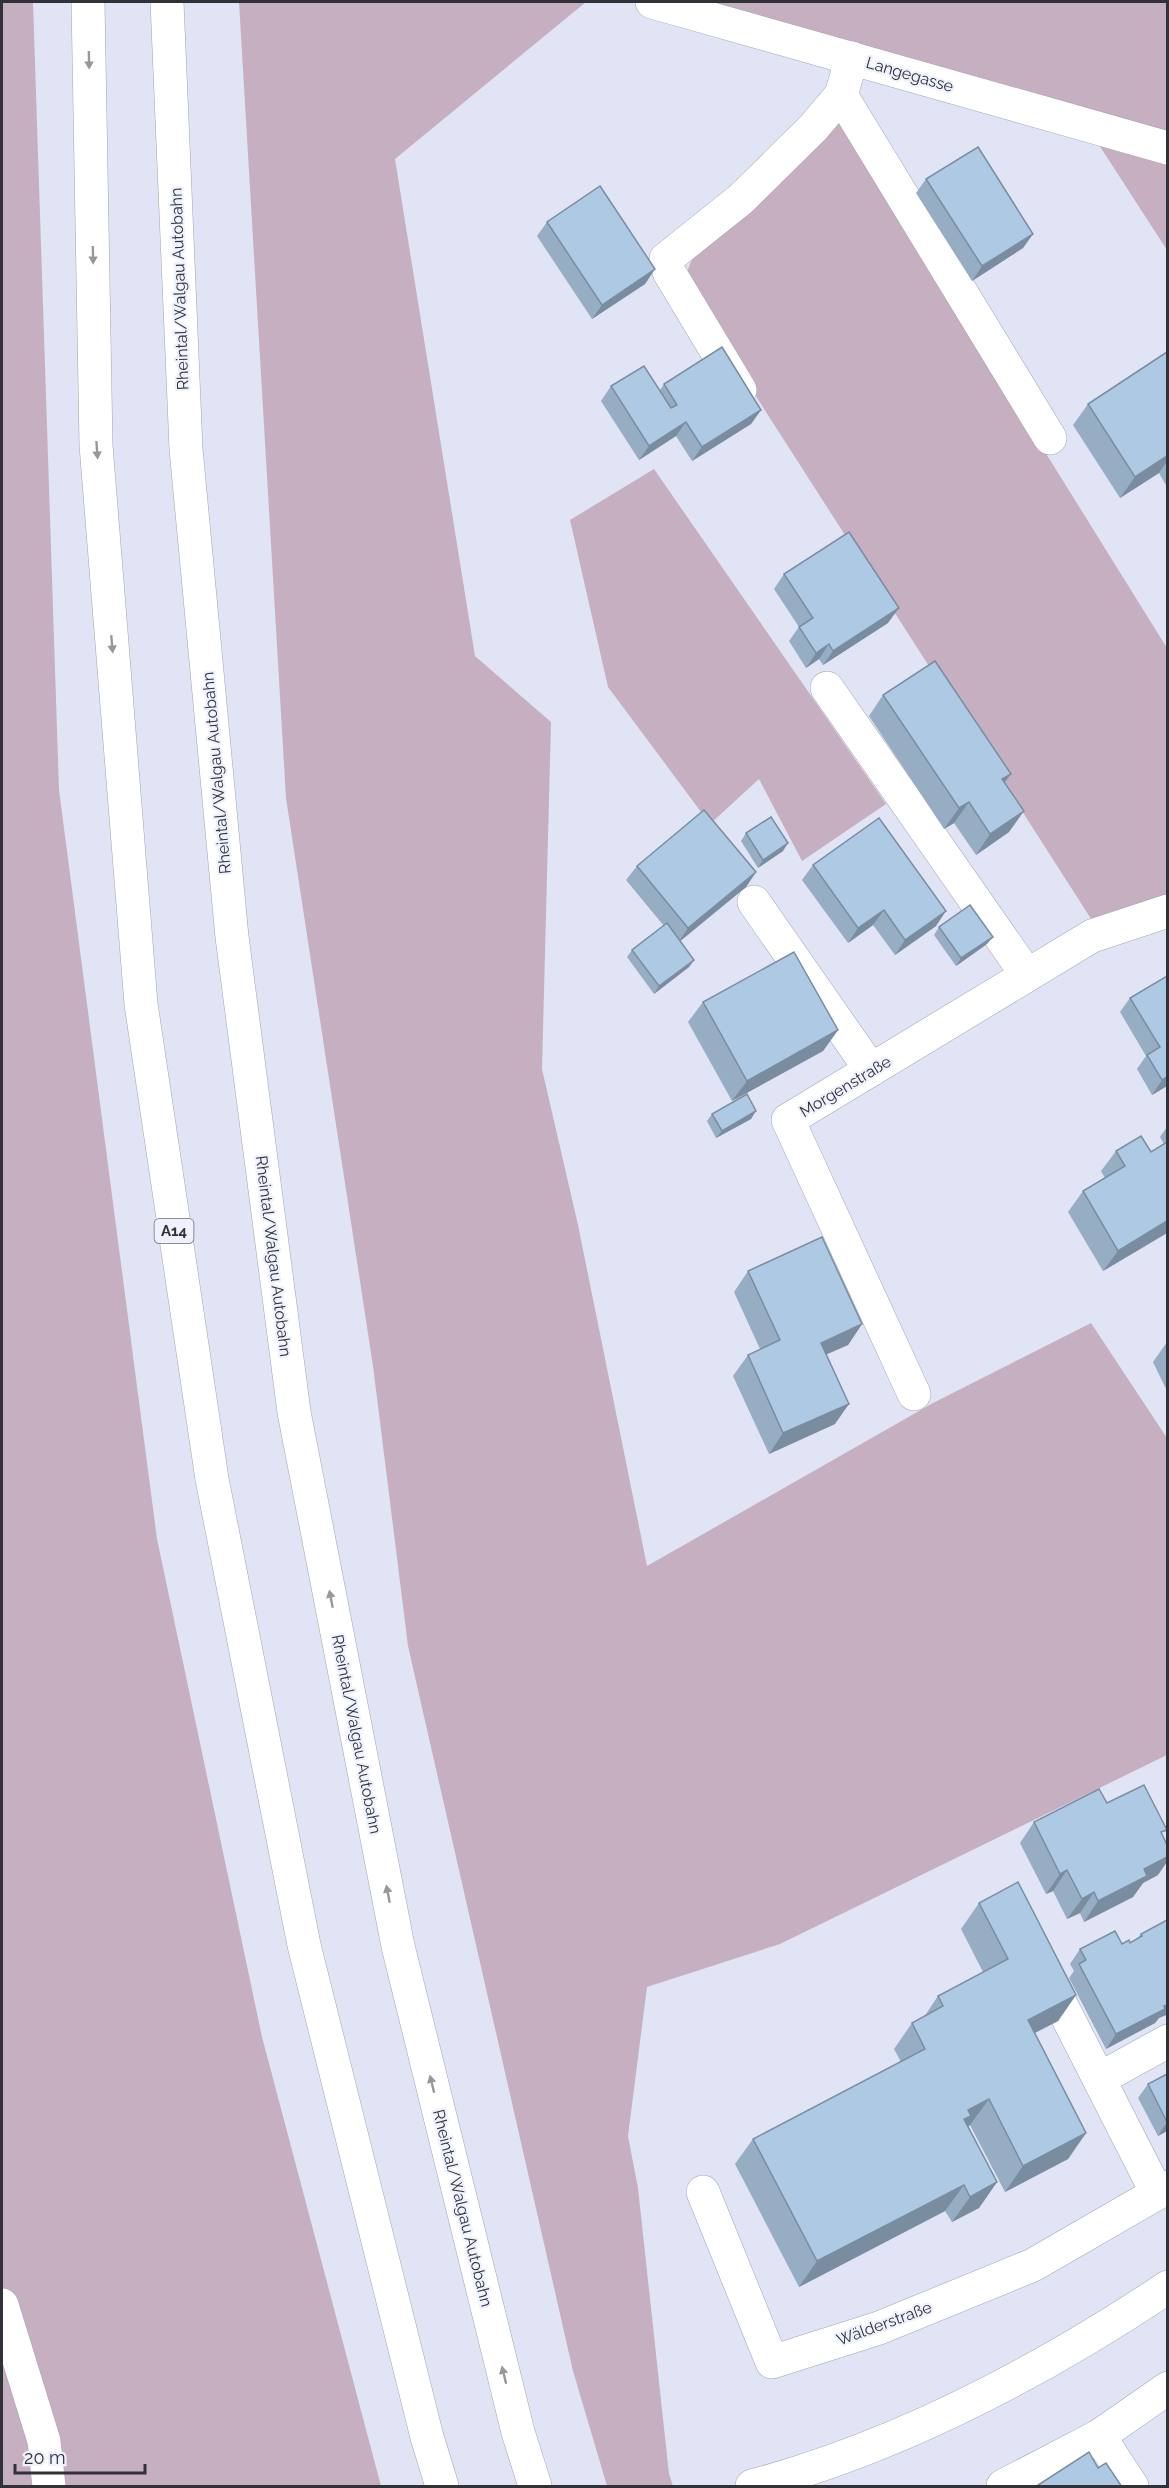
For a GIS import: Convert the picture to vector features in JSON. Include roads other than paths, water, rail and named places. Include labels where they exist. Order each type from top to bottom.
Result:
[{"type":"main road","name":"A14","points":[[88,2],[96,445],[141,1004],[212,1479],[302,1933],[442,2487]]},
{"type":"main road","name":"Rheintal/Walgau Autobahn","points":[[167,2],[187,461],[232,937],[294,1412],[398,1946],[518,2432],[535,2487]]},
{"type":"main road","name":"Langegasse","points":[[652,2],[1167,148]]},
{"type":"main road","points":[[743,394],[669,272],[666,259],[741,199],[813,128],[841,95],[852,58]]},
{"type":"main road","points":[[841,95],[1050,438]]},
{"type":"main road","points":[[827,688],[1027,975]]},
{"type":"main road","points":[[754,902],[871,1070]]},
{"type":"main road","name":"Morgenstraße","points":[[914,1394],[788,1120],[1092,936],[1167,911]]},
{"type":"main road","name":"Wälderstraße","points":[[703,2192],[772,2362],[879,2328],[1033,2265],[1162,2190],[1099,2079],[1035,1954]]},
{"type":"main road","points":[[1099,2079],[1167,2041]]},
{"type":"main road","points":[[752,2487],[863,2448],[940,2415],[1021,2375],[1121,2318],[1167,2287]]},
{"type":"main road","points":[[2,2305],[44,2440],[49,2487]]},
{"type":"main road","points":[[1003,2487],[1099,2436],[1167,2388]]},
{"type":"main road","points":[[1099,2436],[1132,2487]]}]
